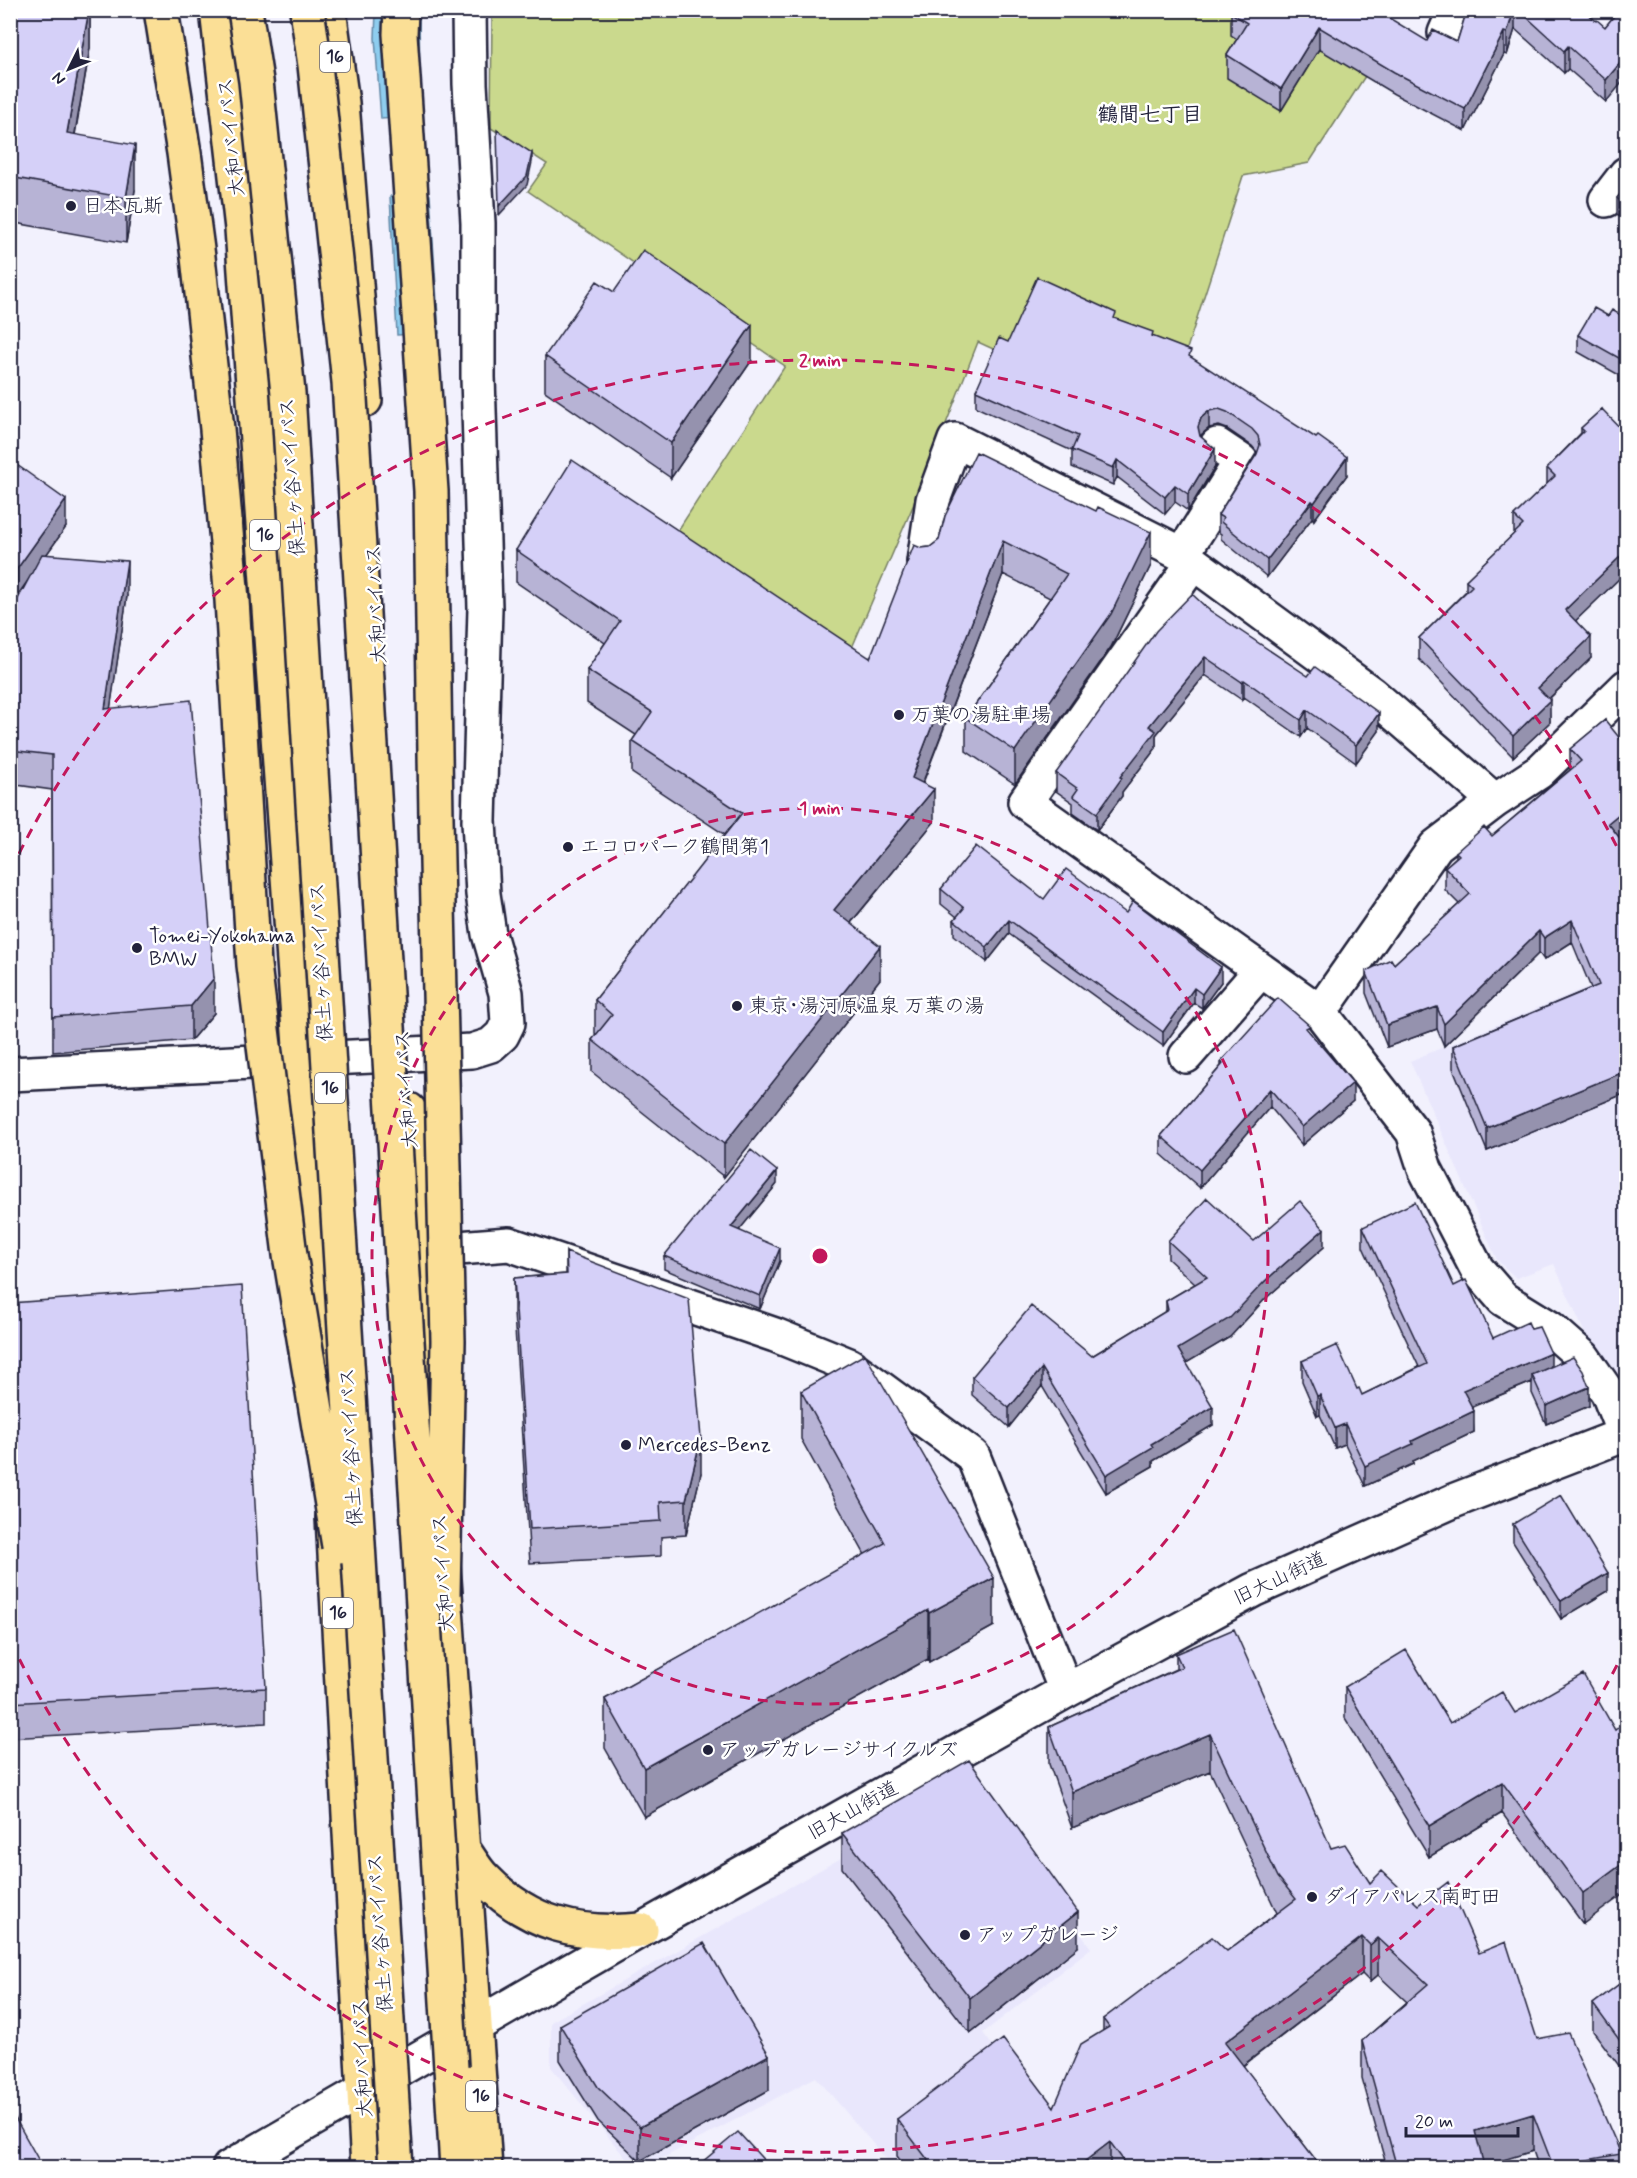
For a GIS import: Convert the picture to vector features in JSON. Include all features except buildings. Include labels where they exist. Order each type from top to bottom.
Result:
[{"type":"highway","points":[[161,10],[184,153],[218,429],[232,600],[254,965],[290,1255],[368,1717]]},
{"type":"highway","name":"大和バイパス","points":[[217,10],[242,229],[301,1059],[319,1276],[368,2168]]},
{"type":"highway","name":"保土ヶ谷バイパス","points":[[245,10],[256,81],[288,393],[396,2168]]},
{"type":"highway","name":"16","points":[[307,10],[349,382],[452,1843],[451,2068],[457,2168]]},
{"type":"highway","name":"大和バイパス","points":[[329,10],[342,102],[362,350],[404,1055],[420,1251],[452,1843],[476,2025],[486,2168]]},
{"type":"highway","points":[[342,10],[342,102]]},
{"type":"highway","points":[[401,10],[400,34],[431,490],[436,818],[446,1177],[452,1843],[483,1878],[504,1896],[529,1912],[561,1926],[588,1932],[641,1930]]},
{"type":"street","points":[[10,1074],[472,1051],[491,1045],[502,1035],[508,1023],[506,993],[489,934],[483,894],[479,821],[485,608],[478,377],[478,223],[470,84],[469,10]]},
{"type":"street","points":[[1606,200],[1626,174]]},
{"type":"street","points":[[924,562],[933,500],[955,440],[1188,559],[1372,694],[1495,801]]},
{"type":"street","points":[[1217,445],[1241,461],[1188,559],[1025,802],[1320,1012],[1413,1132],[1425,1169],[1477,1269],[1503,1299],[1550,1328],[1582,1357],[1608,1393],[1626,1436]]},
{"type":"street","points":[[1320,1012],[1436,846],[1495,801],[1539,772],[1626,687]]},
{"type":"street","points":[[1186,1056],[1261,970]]},
{"type":"street","points":[[420,1251],[509,1244],[765,1331],[849,1365],[973,1456],[1066,1691]]},
{"type":"street","name":"旧大山街道","points":[[229,2168],[641,1930],[1066,1691],[1253,1590],[1453,1501],[1626,1436]]},
{"type":"shaded area","points":[[1626,971],[1626,1383],[1587,1338],[1554,1264],[1516,1278],[1497,1260],[1410,1061]]},
{"type":"shaded area","name":"アップガレージ","points":[[972,1784],[1091,1948],[983,2033],[1086,2167],[893,2167],[816,2077],[646,2167],[633,2167],[551,2067],[551,2022]]},
{"type":"green space","points":[[492,11],[1301,11],[1325,38],[1371,67],[1309,163],[1243,176],[1184,358],[1102,399],[978,342],[922,485],[851,650],[673,538],[785,366],[528,191],[547,164],[491,128]]},
{"type":"water","points":[[376,11],[419,11],[420,91],[423,116],[381,119],[375,38]]},
{"type":"water","points":[[430,195],[439,333],[397,335],[390,196]]},
{"type":"place","name":"日本瓦斯","points":[[71,206]]},
{"type":"place","name":"万葉の湯駐車場","points":[[899,715]]},
{"type":"place","name":"エコロパーク鶴間第1","points":[[568,847]]},
{"type":"place","name":"Tomei-Yokohama BMW","points":[[137,948]]},
{"type":"place","name":"東京･湯河原温泉 万葉の湯","points":[[737,1006]]},
{"type":"place","name":"Mercedes-Benz","points":[[626,1445]]},
{"type":"place","name":"アップガレージサイクルズ","points":[[708,1750]]},
{"type":"place","name":"ダイアパレス南町田","points":[[1312,1897]]},
{"type":"place","name":"アップガレージ","points":[[965,1935]]},
{"type":"district","name":"鶴間七丁目","points":[[1150,115]]}]
